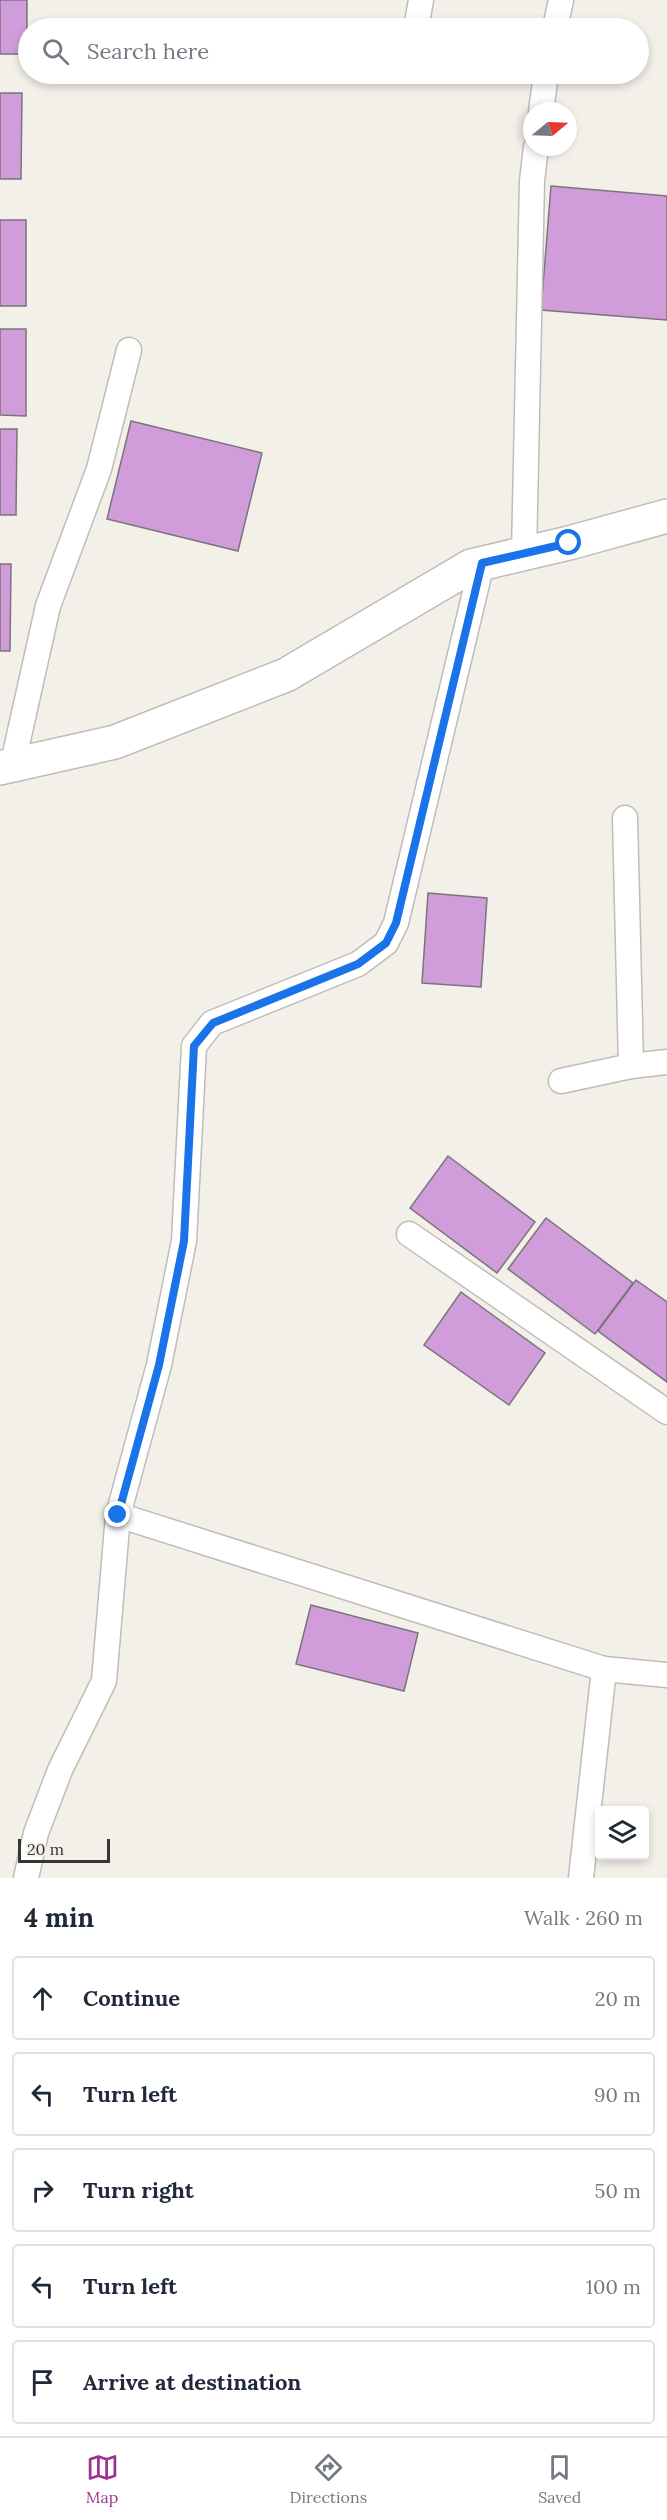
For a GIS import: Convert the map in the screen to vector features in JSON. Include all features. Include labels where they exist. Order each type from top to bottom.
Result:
[{"type":"street","points":[[418,18],[421,0]]},
{"type":"street","points":[[557,18],[561,0]]},
{"type":"street","points":[[542,102],[545,84]]},
{"type":"street","points":[[524,554],[532,181],[536,156]]},
{"type":"street","points":[[129,350],[99,469],[48,606],[6,767],[115,742],[286,675],[471,566],[667,516]]},
{"type":"street","points":[[26,1878],[36,1833],[60,1770],[104,1681],[118,1515],[159,1365],[184,1241],[194,1046],[213,1023],[358,964],[386,943],[396,923],[482,563]]},
{"type":"street","points":[[625,818],[631,1066]]},
{"type":"street","points":[[561,1081],[631,1066],[667,1062]]},
{"type":"street","points":[[409,1233],[667,1412]]},
{"type":"street","points":[[118,1515],[604,1669],[667,1675]]},
{"type":"street","points":[[581,1878],[604,1669]]},
{"type":"building","points":[[0,0],[27,0],[27,18],[18,18],[18,54],[0,54]]},
{"type":"building","points":[[0,93],[22,93],[21,179],[0,179]]},
{"type":"building","points":[[551,186],[667,196],[667,320],[541,310]]},
{"type":"building","points":[[0,220],[26,220],[26,306],[0,306]]},
{"type":"building","points":[[0,329],[26,329],[26,416],[0,415]]},
{"type":"building","points":[[131,421],[262,453],[238,551],[107,519]]},
{"type":"building","points":[[0,429],[17,429],[16,515],[0,515]]},
{"type":"building","points":[[0,564],[11,564],[10,651],[0,651]]},
{"type":"building","points":[[428,893],[487,898],[481,987],[422,983]]},
{"type":"building","points":[[448,1156],[535,1222],[497,1273],[410,1208]]},
{"type":"building","points":[[546,1218],[633,1283],[595,1334],[508,1269]]},
{"type":"building","points":[[636,1280],[667,1302],[667,1382],[598,1331]]},
{"type":"building","points":[[461,1292],[545,1353],[509,1405],[424,1345]]},
{"type":"building","points":[[311,1605],[418,1633],[404,1691],[296,1664]]},
{"type":"route","points":[[118,1515],[159,1365],[184,1241],[194,1046],[213,1023],[269,998],[358,964],[386,943],[396,923],[482,563],[569,543]]}]
